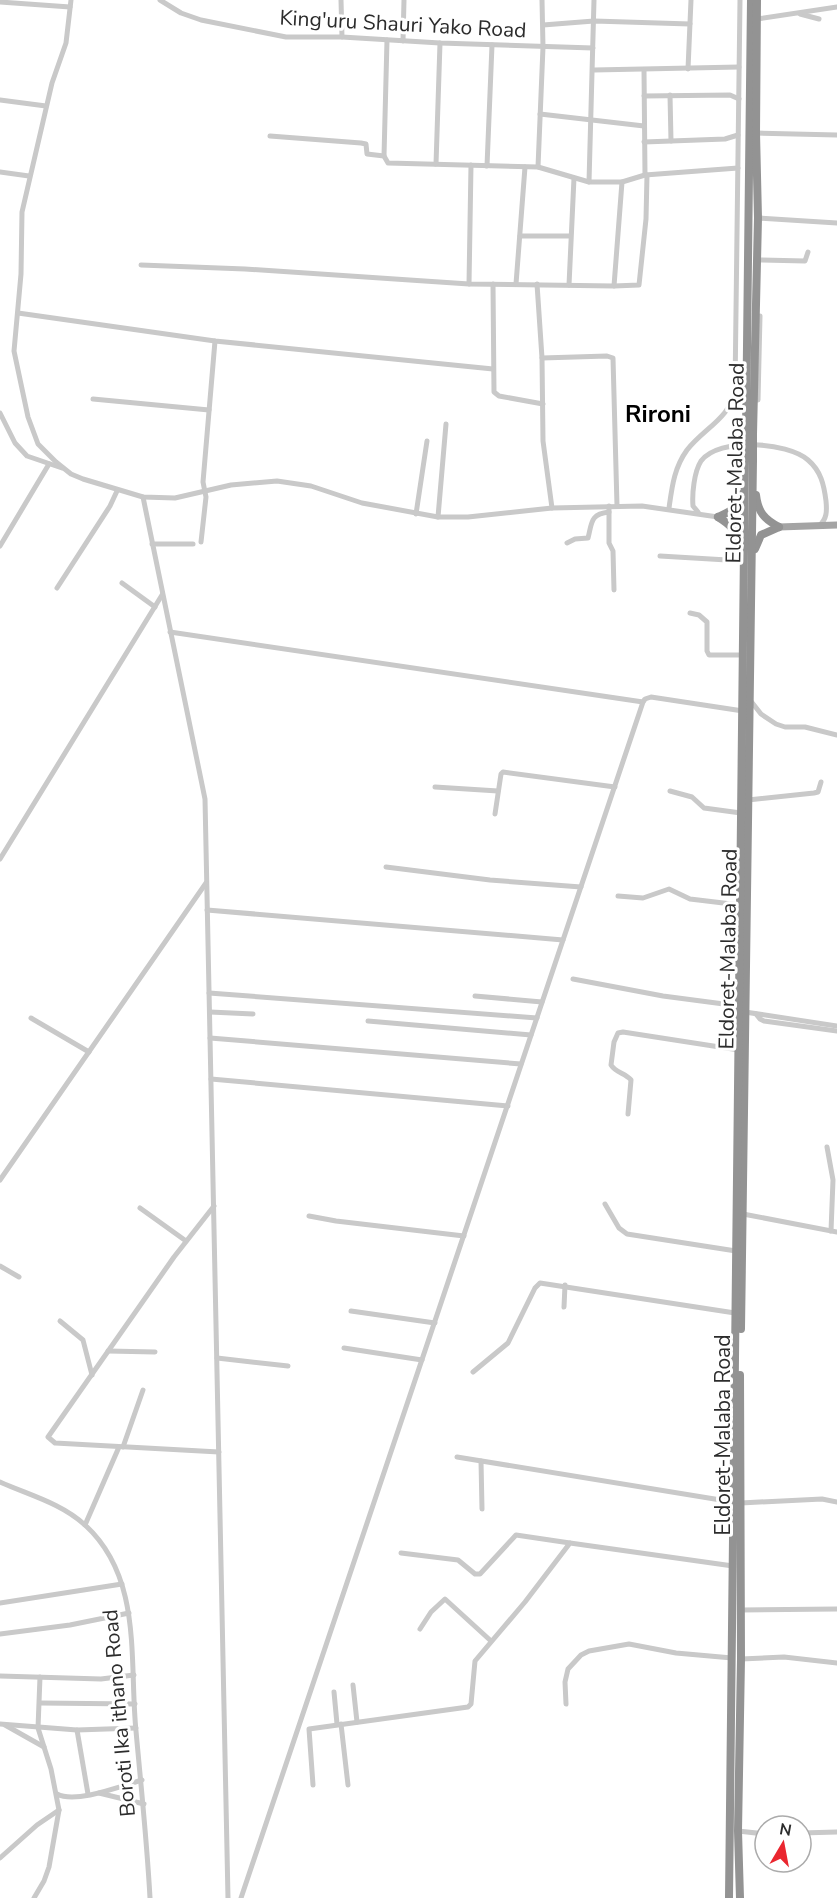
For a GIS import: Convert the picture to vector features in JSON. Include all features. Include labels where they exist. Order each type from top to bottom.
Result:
[{"type":"highway","name":"Eldoret-Malaba Road","points":[[750,434],[751,0]]},
{"type":"highway","name":"Eldoret-Malaba Road","points":[[729,1898],[736,1659],[741,1610],[737,1502],[735,1312],[738,1050],[742,1009],[748,800],[751,572],[749,460],[760,218],[756,133],[757,0]]},
{"type":"highway","name":"Eldoret-Malaba Road","points":[[740,1898],[732,1566],[737,1502],[743,1214],[740,905],[744,559],[749,477]]},
{"type":"highway","points":[[718,517],[731,511],[738,504],[749,477]]},
{"type":"highway","points":[[749,477],[760,512],[779,527]]},
{"type":"highway","points":[[718,517],[737,532],[744,559]]},
{"type":"highway","points":[[751,572],[757,540],[766,531],[779,527]]},
{"type":"main road","points":[[779,527],[837,525]]},
{"type":"street","points":[[66,470],[38,444],[28,417],[14,351],[18,314],[22,212],[46,106],[66,43],[71,0]]},
{"type":"street","name":"King'uru Shauri Yako Road","points":[[160,0],[181,13],[201,20],[276,36],[593,48]]},
{"type":"street","points":[[341,0],[342,37]]},
{"type":"street","points":[[403,41],[404,0]]},
{"type":"street","points":[[538,167],[543,47],[542,0]]},
{"type":"street","points":[[590,182],[594,0]]},
{"type":"street","points":[[688,69],[691,0]]},
{"type":"street","points":[[669,508],[673,478],[679,464],[697,439],[729,409],[734,400],[740,0]]},
{"type":"street","points":[[0,2],[70,7]]},
{"type":"street","points":[[757,19],[837,8]]},
{"type":"street","points":[[795,13],[819,19]]},
{"type":"street","points":[[543,24],[594,21],[690,24]]},
{"type":"street","points":[[387,40],[384,156],[388,163],[538,167],[590,182],[622,182],[646,175],[738,168]]},
{"type":"street","points":[[436,164],[440,43]]},
{"type":"street","points":[[487,166],[492,45]]},
{"type":"street","points":[[594,70],[739,67]]},
{"type":"street","points":[[141,265],[245,269],[469,284],[639,285],[646,219],[644,70]]},
{"type":"street","points":[[670,95],[671,141]]},
{"type":"street","points":[[644,96],[730,95],[739,99]]},
{"type":"street","points":[[0,100],[46,106]]},
{"type":"street","points":[[540,114],[644,126]]},
{"type":"street","points":[[756,133],[837,135]]},
{"type":"street","points":[[644,142],[725,139],[738,135]]},
{"type":"street","points":[[270,136],[361,143],[366,144],[367,154],[384,156]]},
{"type":"street","points":[[469,284],[471,165]]},
{"type":"street","points":[[516,284],[525,167]]},
{"type":"street","points":[[0,172],[29,176]]},
{"type":"street","points":[[569,285],[574,178]]},
{"type":"street","points":[[614,286],[622,182]]},
{"type":"street","points":[[757,407],[760,218],[837,223]]},
{"type":"street","points":[[520,237],[570,236]]},
{"type":"street","points":[[760,260],[805,261],[808,252]]},
{"type":"street","points":[[492,284],[493,387],[495,394],[543,404]]},
{"type":"street","points":[[537,284],[542,358],[543,441],[552,508]]},
{"type":"street","points":[[18,314],[214,341],[493,369]]},
{"type":"street","points":[[201,542],[207,497],[203,482],[214,341]]},
{"type":"street","points":[[542,358],[607,356],[613,358],[617,506]]},
{"type":"street","points":[[93,399],[209,410]]},
{"type":"street","points":[[0,413],[15,443],[27,456],[66,470],[82,479],[143,497],[174,498],[260,481],[311,486],[362,503],[438,517],[468,517],[552,508],[609,509]]},
{"type":"street","points":[[438,517],[446,424]]},
{"type":"street","points":[[416,514],[427,441]]},
{"type":"street","points":[[698,513],[693,506],[695,481],[699,466],[706,456],[722,447],[773,447],[798,453],[809,461],[820,475],[827,508],[826,517],[819,526]]},
{"type":"street","points":[[0,546],[2,537],[49,464]]},
{"type":"street","points":[[57,588],[110,506],[117,491]]},
{"type":"street","points":[[143,497],[204,792],[228,1898]]},
{"type":"street","points":[[567,543],[575,539],[588,538],[591,522],[595,517],[617,506],[669,508],[718,517]]},
{"type":"street","points":[[609,509],[609,543],[613,551],[614,590]]},
{"type":"street","points":[[152,544],[193,544]]},
{"type":"street","points":[[660,556],[744,559]]},
{"type":"street","points":[[122,583],[155,607]]},
{"type":"street","points":[[0,859],[162,595]]},
{"type":"street","points":[[690,614],[699,615],[707,622],[707,651],[710,655],[743,655]]},
{"type":"street","points":[[170,632],[643,702]]},
{"type":"street","points":[[242,1898],[643,702],[651,697],[742,711]]},
{"type":"street","points":[[749,699],[761,714],[776,724],[785,727],[805,727],[837,735]]},
{"type":"street","points":[[495,814],[503,772],[615,787]]},
{"type":"street","points":[[748,800],[814,793],[818,792],[821,782]]},
{"type":"street","points":[[435,787],[498,791]]},
{"type":"street","points":[[670,791],[692,797],[704,808],[741,813]]},
{"type":"street","points":[[386,867],[490,880],[581,887]]},
{"type":"street","points":[[0,1179],[207,881]]},
{"type":"street","points":[[618,896],[643,897],[669,889],[690,899],[740,905]]},
{"type":"street","points":[[207,910],[563,940]]},
{"type":"street","points":[[573,979],[742,1009],[756,1014],[837,1026]]},
{"type":"street","points":[[209,993],[537,1018]]},
{"type":"street","points":[[475,996],[542,1002]]},
{"type":"street","points":[[210,1012],[253,1014]]},
{"type":"street","points":[[756,1014],[764,1021],[837,1031]]},
{"type":"street","points":[[31,1018],[89,1052]]},
{"type":"street","points":[[368,1021],[531,1035]]},
{"type":"street","points":[[628,1114],[631,1080],[618,1073],[611,1065],[614,1042],[618,1033],[738,1050]]},
{"type":"street","points":[[210,1038],[521,1064]]},
{"type":"street","points":[[211,1079],[507,1106]]},
{"type":"street","points":[[743,1214],[834,1231],[833,1180],[827,1147]]},
{"type":"street","points":[[605,1204],[619,1228],[627,1234],[736,1251]]},
{"type":"street","points":[[214,1206],[186,1241],[48,1438],[55,1443],[219,1452]]},
{"type":"street","points":[[140,1208],[186,1241]]},
{"type":"street","points":[[309,1216],[464,1236]]},
{"type":"street","points":[[0,1266],[19,1277]]},
{"type":"street","points":[[473,1372],[508,1343],[538,1284],[543,1282],[735,1312]]},
{"type":"street","points":[[564,1307],[565,1285]]},
{"type":"street","points":[[351,1311],[435,1323]]},
{"type":"street","points":[[60,1321],[82,1340],[92,1375]]},
{"type":"street","points":[[344,1348],[422,1360]]},
{"type":"street","points":[[108,1351],[156,1352]]},
{"type":"street","points":[[217,1358],[288,1366]]},
{"type":"street","points":[[85,1526],[121,1447],[143,1390]]},
{"type":"street","points":[[457,1457],[737,1502],[822,1499],[837,1502]]},
{"type":"street","points":[[481,1461],[482,1509]]},
{"type":"street","name":"Boroti Ika ithano Road","points":[[0,1482],[58,1506],[85,1526],[110,1556],[122,1584],[129,1613],[150,1898]]},
{"type":"street","points":[[401,1553],[458,1560],[475,1574],[480,1574],[516,1534],[732,1566]]},
{"type":"street","points":[[313,1785],[308,1730],[311,1727],[468,1707],[471,1704],[473,1664],[570,1543]]},
{"type":"street","points":[[0,1603],[122,1584]]},
{"type":"street","points":[[420,1629],[430,1612],[445,1599],[491,1641]]},
{"type":"street","points":[[741,1610],[837,1609]]},
{"type":"street","points":[[0,1634],[129,1613]]},
{"type":"street","points":[[566,1704],[565,1683],[568,1669],[581,1655],[589,1651],[629,1644],[676,1653],[736,1659],[784,1657],[837,1664]]},
{"type":"street","points":[[0,1685],[0,1676],[101,1679],[134,1675]]},
{"type":"street","points":[[34,1898],[49,1867],[59,1810],[57,1794],[38,1728],[40,1677]]},
{"type":"street","points":[[353,1685],[357,1722]]},
{"type":"street","points":[[334,1692],[348,1785]]},
{"type":"street","points":[[39,1703],[135,1704]]},
{"type":"street","points":[[2,1724],[77,1730],[136,1728]]},
{"type":"street","points":[[2,1724],[44,1748]]},
{"type":"street","points":[[77,1730],[87,1794]]},
{"type":"street","points":[[57,1794],[63,1797],[98,1793],[142,1780]]},
{"type":"street","points":[[98,1793],[144,1804]]},
{"type":"street","points":[[0,1858],[59,1810]]},
{"type":"street","points":[[738,1831],[753,1833]]},
{"type":"street","points":[[813,1833],[837,1832]]},
{"type":"district","name":"Rironi","points":[[658,414]]}]
